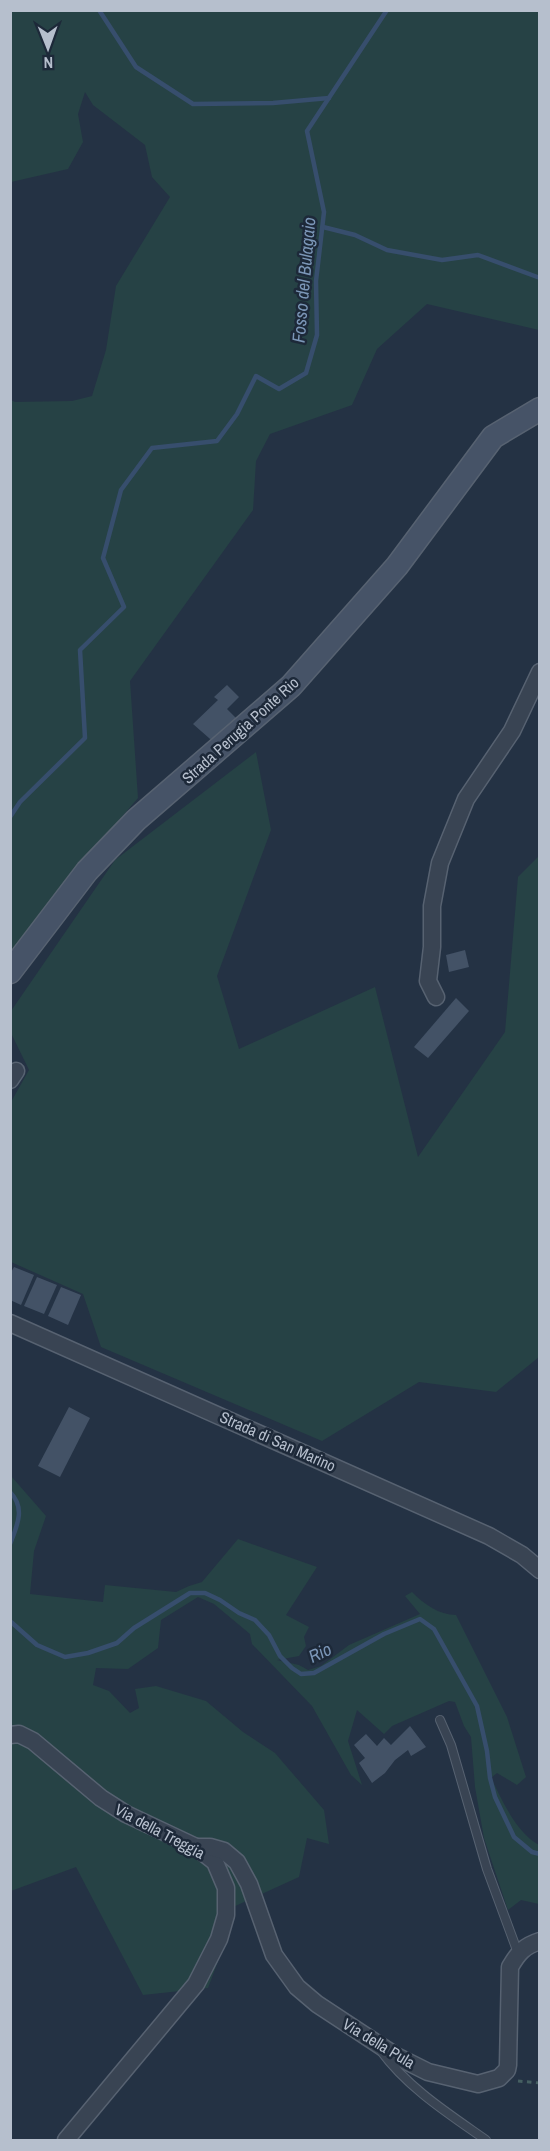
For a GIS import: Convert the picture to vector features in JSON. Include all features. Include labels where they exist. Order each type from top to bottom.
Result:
[{"type":"main road","name":"Strada Perugia Ponte Rio","points":[[10,972],[87,871],[136,820],[291,686],[397,566],[493,437],[540,409]]},
{"type":"street","points":[[436,997],[428,981],[432,947],[432,906],[440,863],[466,799],[512,730],[540,672]]},
{"type":"street","name":"Strada di San Marino","points":[[10,1323],[489,1536],[522,1555],[540,1570]]},
{"type":"street","name":"Via della Treggia","points":[[10,1736],[19,1734],[33,1740],[101,1798],[126,1814],[196,1847],[215,1862],[226,1888],[226,1915],[219,1939],[196,1984],[66,2140]]},
{"type":"street","name":"Via della Pula","points":[[196,1847],[210,1847],[224,1851],[237,1862],[249,1884],[274,1955],[297,1987],[317,2004],[396,2056],[428,2072],[478,2084],[499,2078],[503,2074]]},
{"type":"street","points":[[503,2074],[508,2065],[510,1967],[518,1953],[528,1945],[540,1941]]},
{"type":"lane","points":[[440,1720],[451,1744],[487,1869],[518,1953]]},
{"type":"lane","points":[[373,2041],[394,2070],[486,2140]]},
{"type":"path","points":[[503,2074],[511,2080],[540,2084]]},
{"type":"green space","points":[[11,11],[539,11],[539,330],[427,304],[377,349],[352,405],[270,434],[256,461],[253,510],[130,681],[138,798],[56,893],[11,953],[11,400],[15,402],[72,401],[92,396],[106,350],[116,286],[170,197],[152,177],[145,145],[93,105],[85,92],[78,114],[83,142],[68,169],[11,182]]},
{"type":"green space","points":[[256,752],[271,830],[217,976],[239,1049],[375,987],[418,1157],[505,1032],[518,877],[539,856],[539,1357],[496,1392],[419,1382],[322,1441],[101,1347],[83,1294],[11,1262],[11,1102],[29,1070],[11,1033],[11,1011],[115,860]]},
{"type":"green space","points":[[11,1476],[46,1516],[34,1551],[30,1594],[103,1602],[105,1585],[176,1592],[202,1582],[238,1539],[317,1567],[286,1615],[309,1627],[304,1637],[306,1646],[299,1656],[277,1660],[299,1665],[308,1670],[321,1666],[349,1645],[420,1614],[405,1596],[412,1592],[432,1608],[456,1615],[507,1717],[526,1777],[517,1785],[497,1773],[491,1778],[517,1824],[539,1845],[539,1904],[521,1900],[508,1910],[484,1838],[475,1787],[471,1737],[455,1702],[449,1701],[392,1726],[384,1734],[357,1710],[348,1741],[362,1785],[351,1775],[312,1706],[252,1644],[250,1634],[214,1604],[198,1597],[161,1620],[158,1648],[128,1669],[96,1668],[93,1685],[109,1691],[130,1713],[139,1708],[135,1689],[156,1686],[206,1701],[243,1732],[275,1753],[324,1810],[329,1844],[307,1838],[299,1877],[231,1908],[227,1937],[208,1988],[143,1995],[76,1867],[11,1891]]},
{"type":"building","points":[[227,685],[239,697],[227,709],[241,723],[217,745],[193,724],[218,700],[214,697]]},
{"type":"building","points":[[465,950],[469,967],[449,972],[446,955]]},
{"type":"building","points":[[456,998],[469,1011],[428,1058],[414,1047]]},
{"type":"building","points":[[14,1267],[34,1275],[21,1305],[10,1300],[10,1274]]},
{"type":"building","points":[[37,1277],[57,1285],[44,1314],[24,1306]]},
{"type":"building","points":[[61,1287],[81,1295],[68,1325],[48,1316]]},
{"type":"building","points":[[69,1407],[90,1418],[60,1477],[38,1466]]},
{"type":"building","points":[[410,1726],[426,1747],[411,1756],[408,1750],[372,1783],[359,1763],[365,1758],[354,1745],[366,1734],[377,1746],[384,1738],[391,1745]]},
{"type":"waterway","points":[[99,10],[136,67],[193,104],[273,103],[329,98]]},
{"type":"waterway","name":"Fosso del Bulagaio","points":[[10,817],[20,802],[85,738],[80,650],[124,607],[103,558],[121,490],[152,448],[217,441],[237,414],[256,376],[279,389],[306,373],[317,335],[316,281],[324,212],[307,131],[387,10]]},
{"type":"waterway","points":[[323,227],[355,235],[387,250],[442,260],[478,255],[540,278]]},
{"type":"waterway","name":"Rio","points":[[10,1492],[18,1504],[19,1511],[10,1544]]},
{"type":"waterway","name":"Rio","points":[[10,1621],[37,1645],[65,1657],[88,1653],[117,1643],[134,1628],[190,1593],[205,1593],[255,1620],[269,1635],[280,1656],[301,1674],[314,1673],[384,1634],[420,1619],[434,1629],[477,1706],[495,1797],[514,1837],[532,1852],[540,1854]]}]
